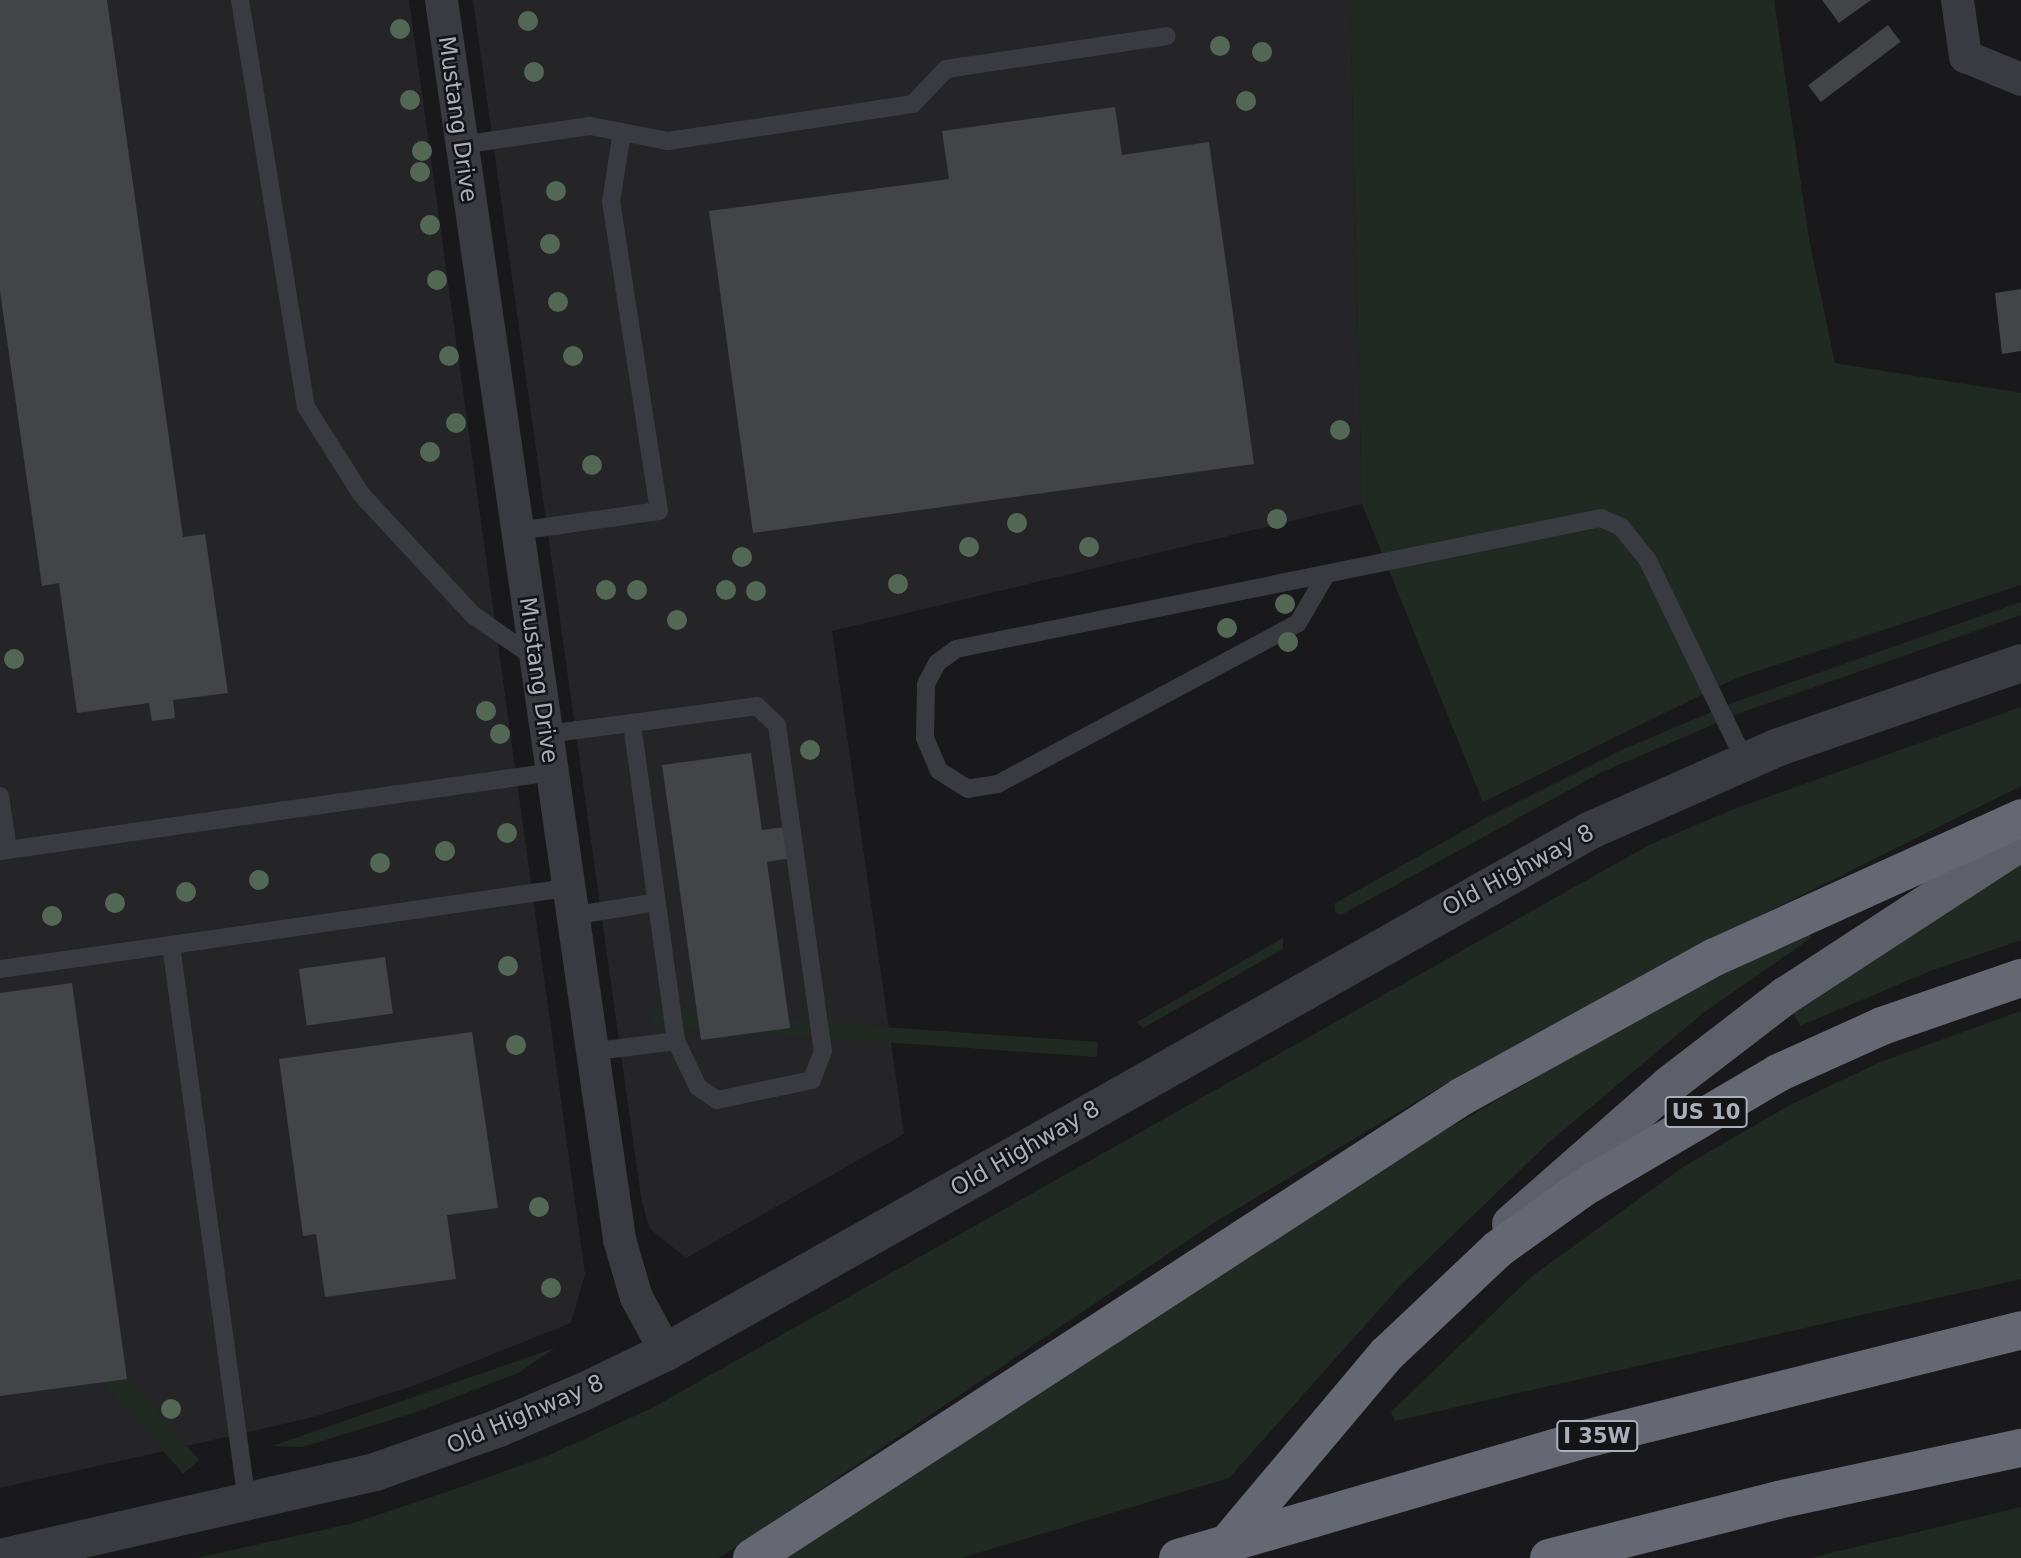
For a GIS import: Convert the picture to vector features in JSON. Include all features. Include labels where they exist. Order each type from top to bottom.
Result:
[{"type":"highway","points":[[752,1558],[1461,1097],[1715,957],[2021,818]]},
{"type":"highway","points":[[1429,1313],[1502,1233],[1669,1085],[1785,996],[2021,842]]},
{"type":"highway","name":"US 10","points":[[1215,1558],[1388,1354],[1498,1249],[1679,1127],[1882,1026],[2021,978]]},
{"type":"highway","name":"I 35W","points":[[1178,1558],[1577,1441],[2021,1331]]},
{"type":"highway","points":[[1549,1558],[1778,1500],[2021,1448]]},
{"type":"street","name":"Mustang Drive","points":[[441,0],[553,772],[589,1052],[619,1239],[636,1297],[666,1352]]},
{"type":"street","points":[[1957,0],[1965,56],[2021,79]]},
{"type":"street","name":"Old Highway 8","points":[[0,1558],[247,1503],[449,1448],[666,1352],[1497,879],[1637,808],[1745,761],[2021,663]]},
{"type":"lane","points":[[240,0],[306,407],[361,494],[473,615],[535,658]]},
{"type":"lane","points":[[461,145],[590,126],[667,141],[913,104],[946,69],[1167,36]]},
{"type":"lane","points":[[518,531],[659,511],[611,202],[622,132]]},
{"type":"lane","points":[[1326,575],[1298,624],[998,784],[968,789],[939,771],[925,737],[926,684],[937,663],[956,649],[1601,518],[1621,527],[1647,559],[1745,761]]},
{"type":"lane","points":[[547,734],[757,706],[777,725],[823,1051],[813,1080],[717,1100],[698,1087],[676,1041],[632,723]]},
{"type":"lane","points":[[0,796],[4,850],[553,772]]},
{"type":"lane","points":[[0,969],[171,945],[569,902],[657,902]]},
{"type":"lane","points":[[171,945],[247,1503]]},
{"type":"lane","points":[[589,1052],[676,1041]]},
{"type":"shaded area","points":[[0,0],[409,0],[585,1274],[571,1323],[413,1386],[310,1418],[0,1488]]},
{"type":"shaded area","points":[[473,0],[1350,0],[1362,504],[832,631],[904,1134],[686,1258],[649,1228],[641,1197]]},
{"type":"shaded area","points":[[1350,0],[1774,0],[1809,239],[1835,363],[2021,393],[2021,585],[1736,678],[1483,802],[1362,504]]},
{"type":"shaded area","points":[[2021,602],[2021,615],[1740,713],[1602,772],[1341,915],[1335,912],[1334,904],[1486,818],[1624,749],[1735,702]]},
{"type":"shaded area","points":[[2021,707],[2021,786],[1705,943],[1464,1073],[1215,1222],[719,1558],[197,1558],[354,1523],[547,1456],[654,1407],[1649,845],[1734,809]]},
{"type":"shaded area","points":[[2021,863],[2021,940],[1930,971],[1800,1026],[1790,1007]]},
{"type":"shaded area","points":[[1809,931],[1811,938],[1703,1013],[1547,1144],[1400,1286],[1229,1478],[961,1558],[782,1558],[1314,1206],[1648,1013]]},
{"type":"shaded area","points":[[1283,938],[1283,949],[1143,1028],[1137,1022]]},
{"type":"shaded area","points":[[654,1011],[1098,1042],[1097,1057],[653,1026]]},
{"type":"shaded area","points":[[2021,1011],[2021,1279],[1395,1421],[1391,1412],[1531,1277],[1683,1167],[1788,1106],[1880,1062]]},
{"type":"shaded area","points":[[66,1307],[199,1460],[183,1474],[50,1321]]},
{"type":"shaded area","points":[[555,1348],[518,1373],[417,1412],[302,1447],[272,1446]]},
{"type":"shaded area","points":[[2021,1507],[2021,1558],[1810,1558]]},
{"type":"building","points":[[0,0],[107,0],[183,537],[205,534],[228,693],[173,700],[175,718],[152,721],[149,703],[77,713],[59,583],[42,586],[0,291]]},
{"type":"building","points":[[1822,0],[1871,0],[1839,23]]},
{"type":"building","points":[[1888,25],[1901,42],[1821,102],[1808,85]]},
{"type":"building","points":[[1115,107],[1122,155],[1209,142],[1254,464],[753,533],[709,211],[949,179],[942,131]]},
{"type":"building","points":[[2021,289],[2021,351],[2002,354],[1995,293]]},
{"type":"building","points":[[751,753],[762,830],[786,827],[791,858],[767,862],[790,1028],[701,1040],[662,765]]},
{"type":"building","points":[[385,957],[393,1013],[307,1026],[299,969]]},
{"type":"building","points":[[72,983],[127,1379],[0,1396],[0,993]]},
{"type":"building","points":[[472,1032],[498,1208],[447,1215],[456,1279],[325,1297],[316,1234],[303,1236],[279,1059]]}]
